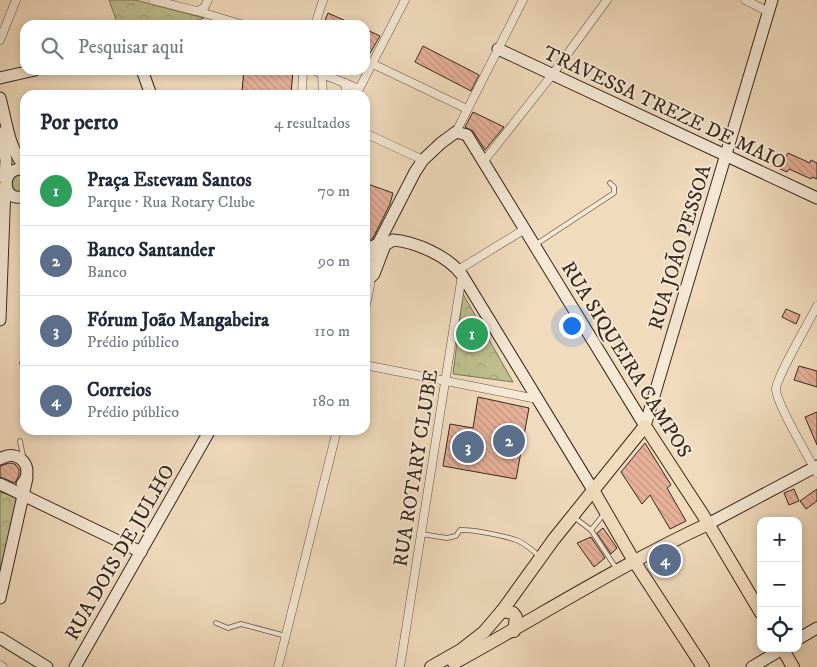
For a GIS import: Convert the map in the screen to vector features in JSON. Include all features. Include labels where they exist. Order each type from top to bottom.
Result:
[{"type":"main road","name":"RUA JOÃO PESSOA","points":[[431,667],[461,650],[484,632],[593,490],[645,426]]},
{"type":"main road","name":"RUA SIQUEIRA CAMPOS","points":[[645,426],[708,524],[757,607]]},
{"type":"main road","points":[[593,490],[634,561],[703,667]]},
{"type":"main road","points":[[447,667],[514,631],[634,561],[708,524]]},
{"type":"main road","points":[[502,611],[513,613],[516,617],[514,631]]},
{"type":"main road","points":[[784,652],[792,667]]},
{"type":"street","points":[[0,40],[16,0]]},
{"type":"street","points":[[153,0],[227,20]]},
{"type":"street","points":[[197,11],[204,8],[208,0]]},
{"type":"street","points":[[317,20],[324,0]]},
{"type":"street","points":[[405,0],[371,63],[468,109]]},
{"type":"street","points":[[371,248],[389,223],[414,172],[423,160],[456,132],[523,0]]},
{"type":"street","points":[[484,161],[552,75],[607,0]]},
{"type":"street","points":[[746,0],[769,12]]},
{"type":"street","name":"RUA JOÃO PESSOA","points":[[645,426],[772,0]]},
{"type":"street","name":"TRAVESSA TREZE DE MAIO","points":[[498,49],[817,198]]},
{"type":"street","points":[[0,78],[20,73]]},
{"type":"street","points":[[144,75],[149,90]]},
{"type":"street","points":[[302,90],[303,75]]},
{"type":"street","points":[[322,75],[323,90]]},
{"type":"street","points":[[325,75],[345,83],[354,90]]},
{"type":"street","points":[[358,90],[363,75]]},
{"type":"street","points":[[345,83],[346,90]]},
{"type":"street","points":[[0,98],[10,142],[20,161]]},
{"type":"street","points":[[0,126],[6,160],[0,320]]},
{"type":"street","name":"RUA SIQUEIRA CAMPOS","points":[[456,132],[467,134],[645,426]]},
{"type":"street","points":[[370,135],[423,160]]},
{"type":"street","points":[[20,169],[10,172],[5,182],[9,194],[14,197],[20,196]]},
{"type":"street","points":[[389,223],[389,232],[400,241],[441,256],[460,273],[593,490]]},
{"type":"street","points":[[460,273],[525,229]]},
{"type":"street","points":[[370,275],[377,270],[385,245],[390,241],[400,241]]},
{"type":"street","name":"RUA ROTARY CLUBE","points":[[400,667],[446,380],[460,273]]},
{"type":"street","points":[[708,524],[816,469],[785,414],[776,390],[783,372],[814,319],[817,306]]},
{"type":"street","points":[[370,366],[537,398]]},
{"type":"street","name":"RUA DOIS DE JULHO","points":[[75,667],[207,435]]},
{"type":"street","points":[[278,667],[336,435]]},
{"type":"street","points":[[0,459],[8,455],[14,455],[23,460],[26,465],[27,478],[0,598]]},
{"type":"street","points":[[4,486],[17,487],[27,478]]},
{"type":"street","points":[[4,486],[142,552]]},
{"type":"street","points":[[802,637],[817,628]]},
{"type":"street","points":[[0,638],[47,667]]},
{"type":"street","points":[[752,667],[778,652]]},
{"type":"street","points":[[0,665],[4,667]]},
{"type":"lane","points":[[535,245],[614,193],[614,187],[610,183]]},
{"type":"lane","points":[[20,441],[26,465]]},
{"type":"lane","points":[[591,530],[603,515],[605,509]]},
{"type":"lane","points":[[573,516],[591,530],[618,570]]},
{"type":"lane","points":[[421,534],[447,538],[456,536],[460,530],[480,532],[515,540],[524,544],[541,558]]},
{"type":"lane","points":[[216,622],[228,628],[241,624],[286,636]]},
{"type":"green space","points":[[109,0],[135,0],[204,18],[199,20],[116,20]]},
{"type":"green space","points":[[20,172],[20,197],[5,179]]},
{"type":"green space","points":[[463,294],[513,382],[453,374]]},
{"type":"green space","points":[[0,492],[21,498],[3,570],[0,568]]},
{"type":"building","points":[[328,13],[344,20],[325,20]]},
{"type":"building","points":[[370,31],[380,36],[370,53]]},
{"type":"building","points":[[423,46],[479,75],[471,91],[415,62]]},
{"type":"building","points":[[244,75],[293,75],[291,90],[242,90]]},
{"type":"building","points":[[473,112],[504,127],[485,150],[473,131],[465,127]]},
{"type":"building","points":[[788,153],[810,163],[811,160],[817,163],[817,179],[812,177],[811,179],[789,169],[787,172],[780,169]]},
{"type":"building","points":[[370,185],[393,193],[390,204],[373,238],[370,240]]},
{"type":"building","points":[[786,309],[800,315],[796,324],[782,317]]},
{"type":"building","points":[[799,366],[817,371],[817,387],[794,380]]},
{"type":"building","points":[[478,397],[529,408],[516,479],[443,466],[450,424],[473,428]]},
{"type":"building","points":[[817,412],[817,445],[805,417]]},
{"type":"building","points":[[645,443],[671,485],[667,488],[686,521],[670,529],[650,495],[642,504],[621,472]]},
{"type":"building","points":[[9,463],[15,464],[19,469],[19,475],[15,483],[0,477],[0,466]]},
{"type":"building","points":[[794,489],[799,501],[789,505],[784,493]]},
{"type":"building","points":[[817,489],[817,501],[806,509],[800,501]]},
{"type":"building","points":[[603,528],[617,548],[611,554],[597,533]]},
{"type":"building","points":[[591,537],[605,558],[594,567],[577,543]]},
{"type":"place","name":"Praça Estevam Santos","points":[[472,334]]},
{"type":"place","name":"Banco Santander","points":[[509,441]]},
{"type":"place","name":"Fórum João Mangabeira","points":[[468,447]]},
{"type":"place","name":"Correios","points":[[665,560]]}]
